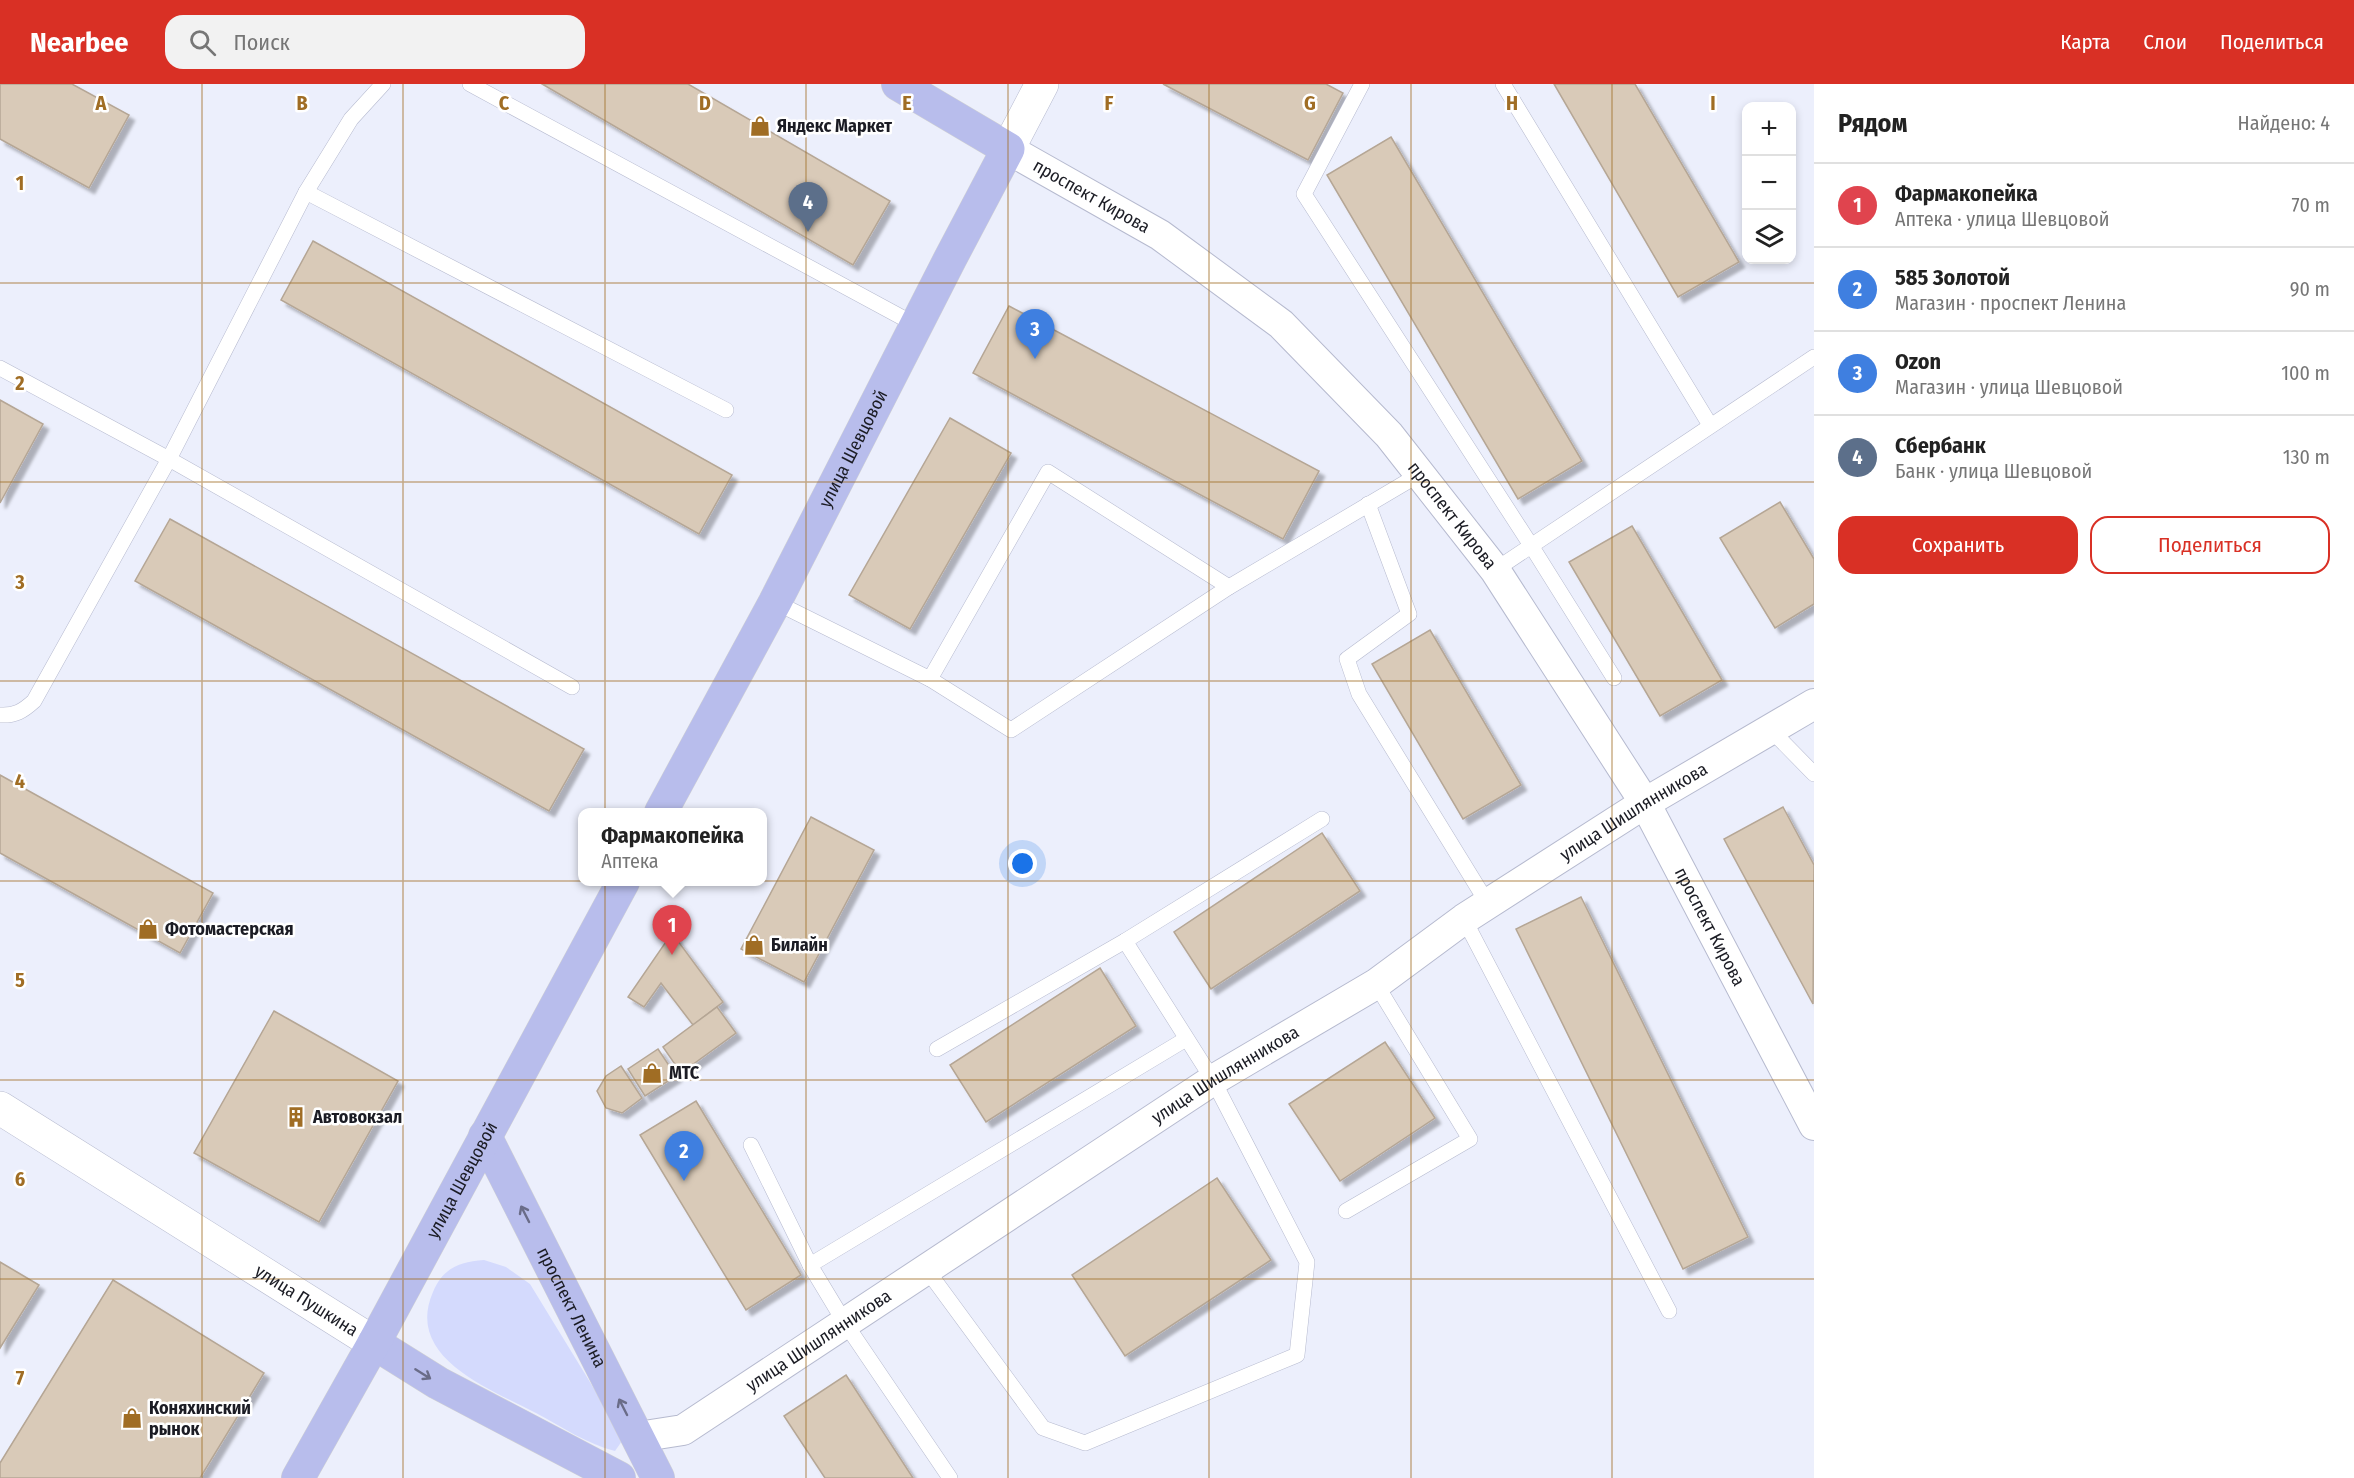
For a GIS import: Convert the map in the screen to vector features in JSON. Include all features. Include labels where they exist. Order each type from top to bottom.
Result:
[{"type":"main road","name":"проспект Кирова","points":[[898,84],[1008,149]]},
{"type":"main road","name":"улица Шевцовой","points":[[664,808],[776,602],[1008,149]]},
{"type":"main road","name":"улица Шевцовой","points":[[298,1478],[374,1343],[621,886]]},
{"type":"main road","name":"проспект Ленина","points":[[485,1136],[658,1478]]},
{"type":"main road","name":"улица Пушкина","points":[[374,1343],[438,1383],[619,1478]]},
{"type":"street","name":"улица Шевцовой","points":[[1008,149],[1042,84]]},
{"type":"street","name":"проспект Кирова","points":[[1008,149],[1160,235],[1281,324],[1389,435],[1495,570],[1645,803],[1814,1125]]},
{"type":"street","name":"улица Шишлянникова","points":[[638,1437],[683,1430],[1213,1080],[1376,984],[1476,912],[1645,803],[1814,704]]},
{"type":"street","name":"улица Пушкина","points":[[0,1108],[374,1343]]},
{"type":"lane","points":[[0,715],[22,712],[34,701],[169,459],[306,192],[351,119],[383,84]]},
{"type":"lane","points":[[470,84],[916,325]]},
{"type":"lane","points":[[1362,84],[1304,194],[1614,678]]},
{"type":"lane","points":[[1503,84],[1710,425]]},
{"type":"lane","points":[[306,192],[726,410]]},
{"type":"lane","points":[[1495,570],[1814,357]]},
{"type":"lane","points":[[0,368],[169,459],[572,687]]},
{"type":"lane","points":[[930,679],[1048,471],[1228,587]]},
{"type":"lane","points":[[776,602],[930,679],[1011,730],[1228,587],[1420,474]]},
{"type":"lane","points":[[1368,504],[1409,614],[1347,659],[1359,694],[1476,912],[1669,1311]]},
{"type":"lane","points":[[1771,730],[1814,774]]},
{"type":"lane","points":[[938,1049],[1125,941],[1322,819]]},
{"type":"lane","points":[[927,1270],[1043,1428],[1085,1443],[1297,1355],[1307,1262],[1213,1080],[1125,941]]},
{"type":"lane","points":[[1346,1211],[1470,1139],[1376,984]]},
{"type":"lane","points":[[810,1265],[1186,1039]]},
{"type":"lane","points":[[751,1145],[810,1265],[845,1323],[950,1478]]},
{"type":"shaded area","points":[[484,1260],[506,1267],[530,1284],[615,1423],[622,1441],[615,1451],[585,1440],[476,1382],[441,1353],[431,1335],[427,1315],[433,1292],[442,1277],[453,1268],[467,1262]]},
{"type":"building","points":[[0,84],[72,84],[129,115],[89,188],[0,139]]},
{"type":"building","points":[[542,84],[688,84],[890,201],[853,265]]},
{"type":"building","points":[[1163,84],[1326,84],[1343,93],[1308,160]]},
{"type":"building","points":[[1554,84],[1635,84],[1739,262],[1678,297]]},
{"type":"building","points":[[1391,137],[1582,461],[1518,499],[1327,175]]},
{"type":"building","points":[[313,241],[732,475],[699,534],[281,300]]},
{"type":"building","points":[[1009,306],[1319,471],[1283,539],[973,373]]},
{"type":"building","points":[[0,400],[43,424],[0,503]]},
{"type":"building","points":[[950,418],[1011,453],[910,629],[849,595]]},
{"type":"building","points":[[1780,502],[1814,559],[1814,604],[1775,628],[1720,538]]},
{"type":"building","points":[[170,519],[584,749],[549,811],[135,581]]},
{"type":"building","points":[[1632,526],[1722,680],[1660,716],[1569,562]]},
{"type":"building","points":[[1430,630],[1521,785],[1463,819],[1372,664]]},
{"type":"building","points":[[0,775],[213,893],[180,953],[0,853]]},
{"type":"building","points":[[1783,807],[1814,865],[1813,1004],[1724,839]]},
{"type":"building","points":[[811,817],[874,850],[804,982],[741,949]]},
{"type":"building","points":[[1322,833],[1360,891],[1211,989],[1174,932]]},
{"type":"building","points":[[1581,897],[1748,1237],[1683,1269],[1516,929]]},
{"type":"building","points":[[672,933],[723,1002],[693,1025],[661,983],[644,1007],[628,997]]},
{"type":"building","points":[[1100,968],[1136,1026],[986,1122],[950,1065]]},
{"type":"building","points":[[717,1007],[736,1033],[681,1073],[663,1047]]},
{"type":"building","name":"Автовокзал","points":[[274,1011],[398,1081],[319,1222],[194,1153]]},
{"type":"building","points":[[1385,1042],[1435,1118],[1340,1181],[1289,1104]]},
{"type":"building","name":"МТС","points":[[658,1049],[676,1076],[645,1096],[628,1069]]},
{"type":"building","points":[[621,1066],[642,1098],[622,1113],[606,1108],[597,1091],[606,1076]]},
{"type":"building","points":[[696,1101],[801,1275],[746,1310],[640,1135]]},
{"type":"building","points":[[1217,1178],[1271,1260],[1125,1356],[1072,1275]]},
{"type":"building","points":[[0,1262],[39,1285],[0,1348]]},
{"type":"building","name":"Коняхинский рынок","points":[[113,1280],[264,1373],[200,1478],[0,1478],[0,1463]]},
{"type":"building","points":[[846,1375],[913,1478],[825,1478],[784,1416]]},
{"type":"place","name":"Яндекс Маркет","points":[[760,126]]},
{"type":"place","name":"Сбербанк","points":[[808,232]]},
{"type":"place","name":"Ozon","points":[[1035,359]]},
{"type":"place","name":"Фотомастерская","points":[[148,929]]},
{"type":"place","name":"Билайн","points":[[754,945]]},
{"type":"place","name":"Фармакопейка","points":[[672,955]]},
{"type":"place","name":"МТС","points":[[652,1073]]},
{"type":"place","name":"Автовокзал","points":[[296,1117]]},
{"type":"place","name":"585 Золотой","points":[[684,1181]]},
{"type":"place","name":"Коняхинский рынок","points":[[132,1418]]}]
